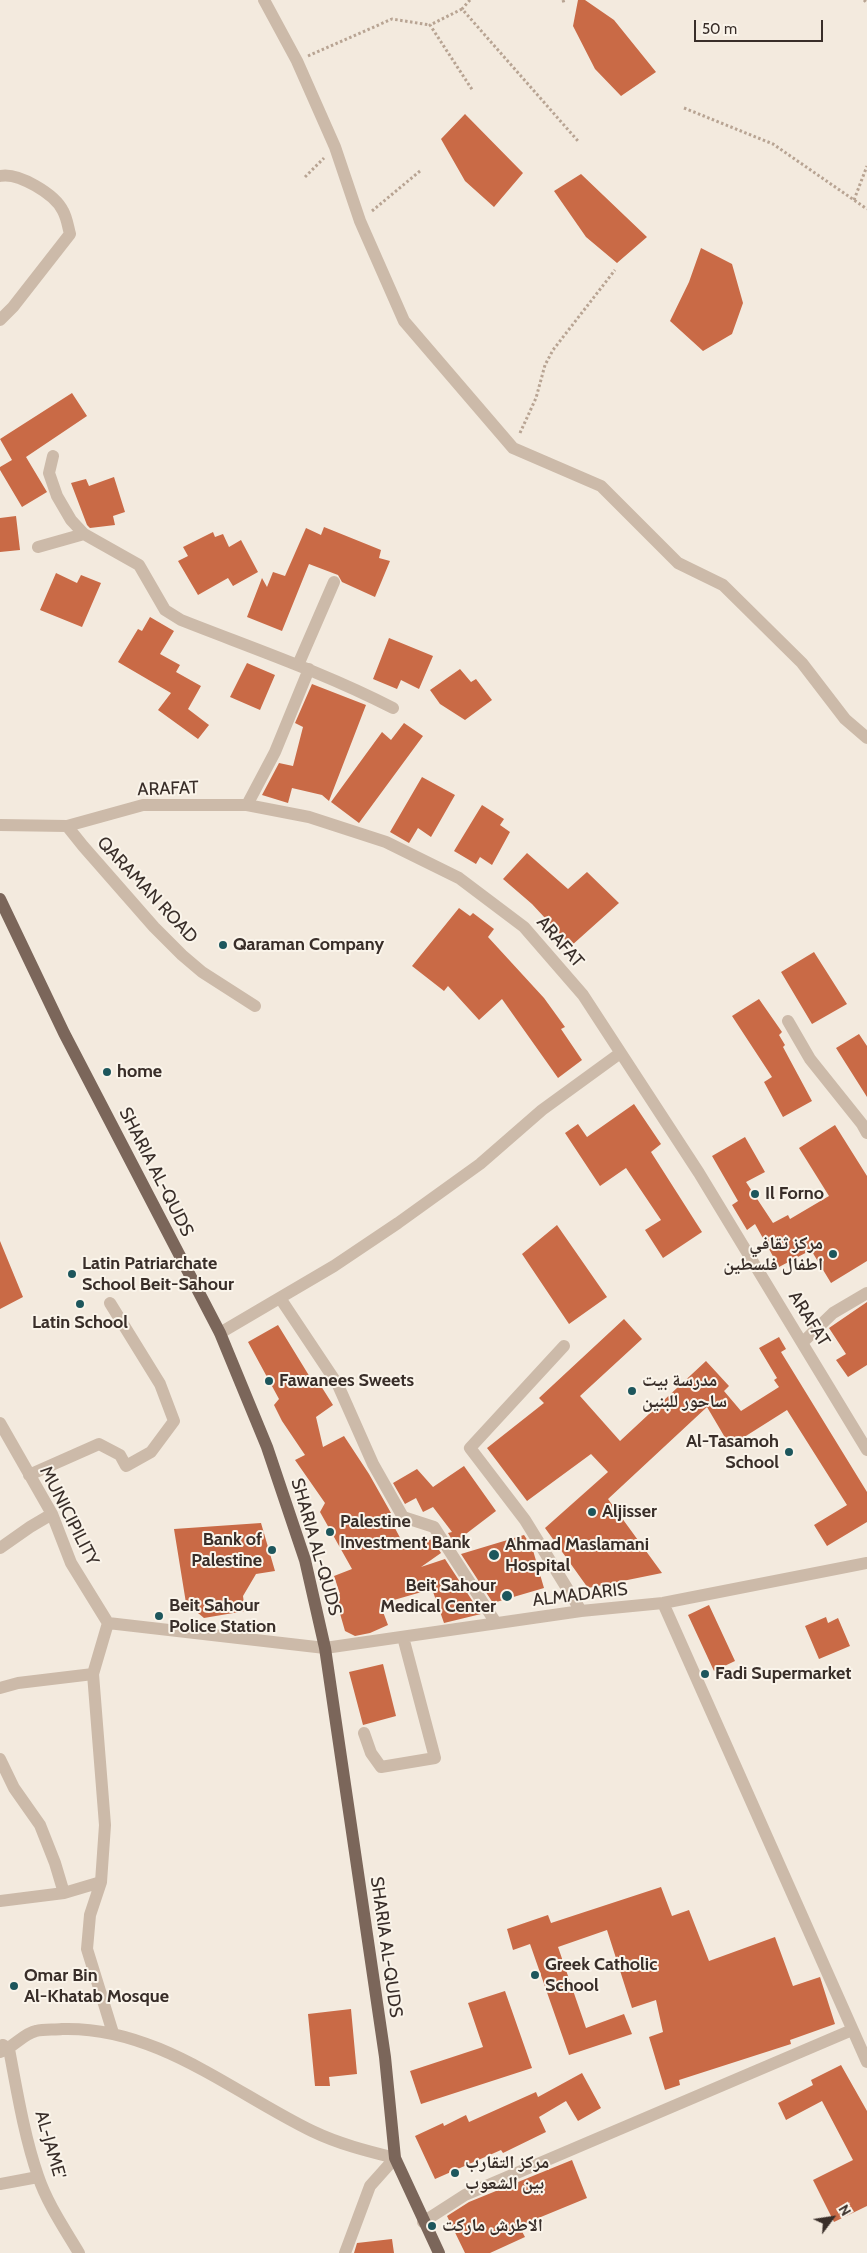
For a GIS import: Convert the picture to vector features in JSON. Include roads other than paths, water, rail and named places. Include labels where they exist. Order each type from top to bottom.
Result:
[{"type":"main road","name":"SHARIA AL-QUDS","points":[[0,899],[64,1033],[220,1333],[267,1447],[302,1550],[326,1648],[385,2057],[395,2158],[439,2253]]},
{"type":"street","points":[[264,0],[297,61],[336,147],[360,221],[404,321],[513,448],[601,486],[678,563],[723,585],[802,663],[845,718],[867,738]]},
{"type":"street","points":[[0,176],[10,174],[48,192],[63,211],[70,234],[13,308],[0,320]]},
{"type":"street","points":[[52,456],[49,473],[57,496],[72,520],[84,534],[139,565],[165,610],[181,620],[304,667],[360,691],[393,708]]},
{"type":"street","points":[[38,547],[84,534]]},
{"type":"street","points":[[248,805],[275,752],[334,582]]},
{"type":"street","name":"ARAFAT","points":[[1,828],[68,826],[143,805],[248,805],[310,817],[386,842],[458,878],[524,927],[583,995],[619,1054],[699,1173],[867,1450]]},
{"type":"street","name":"QARAMAN ROAD","points":[[68,826],[154,928],[182,956],[202,972],[255,1006]]},
{"type":"street","points":[[788,1021],[810,1059],[867,1133]]},
{"type":"street","points":[[220,1333],[334,1266],[443,1191],[480,1164],[542,1110],[619,1054]]},
{"type":"street","points":[[803,1342],[833,1313],[867,1294]]},
{"type":"street","points":[[280,1298],[338,1386],[373,1464],[404,1517],[434,1526],[496,1624]]},
{"type":"street","points":[[29,1475],[99,1444],[120,1454],[126,1466],[151,1452],[174,1420],[160,1384],[110,1303]]},
{"type":"street","points":[[564,1346],[470,1448],[525,1520],[581,1611]]},
{"type":"street","name":"MUNICIPILITY","points":[[0,1424],[52,1514],[71,1563],[108,1623]]},
{"type":"street","points":[[0,1548],[52,1514]]},
{"type":"street","name":"ALMADARIS","points":[[108,1623],[326,1648],[581,1611],[663,1603],[867,1563]]},
{"type":"street","points":[[663,1603],[867,2062]]},
{"type":"street","points":[[108,1623],[93,1674],[104,1825],[101,1882],[90,1915],[87,1950],[113,2033]]},
{"type":"street","points":[[364,1733],[372,1753],[382,1766],[435,1758],[403,1637]]},
{"type":"street","points":[[0,1688],[18,1683],[93,1674]]},
{"type":"street","points":[[0,1758],[14,1788],[40,1825],[64,1893]]},
{"type":"street","points":[[0,1901],[64,1893],[101,1882]]},
{"type":"street","points":[[3,2048],[34,2031],[76,2029],[113,2033],[157,2047],[204,2070],[264,2106],[313,2132],[351,2147],[395,2158],[370,2186],[345,2253]]},
{"type":"street","points":[[423,2222],[464,2195],[852,2030]]},
{"type":"street","name":"AL-JAME'","points":[[3,2048],[38,2177],[56,2214],[79,2253]]},
{"type":"street","points":[[0,2184],[38,2177]]},
{"type":"place","name":"Qaraman Company","points":[[223,945]]},
{"type":"place","name":"home","points":[[107,1072]]},
{"type":"place","name":"Il Forno","points":[[755,1194]]},
{"type":"place","name":"مركز ثقافي اطفال فلسطين","points":[[833,1254]]},
{"type":"place","name":"Latin Patriarchate School Beit-Sahour","points":[[72,1274]]},
{"type":"place","name":"Latin School","points":[[80,1304]]},
{"type":"place","name":"Fawanees Sweets","points":[[269,1381]]},
{"type":"place","name":"مدرسة بيت ساحور للبنين","points":[[632,1391]]},
{"type":"place","name":"Al-Tasamoh School","points":[[789,1452]]},
{"type":"place","name":"Aljisser","points":[[592,1512]]},
{"type":"place","name":"Palestine Investment Bank","points":[[330,1532]]},
{"type":"place","name":"Bank of Palestine","points":[[272,1550]]},
{"type":"place","name":"Ahmad Maslamani Hospital","points":[[494,1555]]},
{"type":"place","name":"Beit Sahour Medical Center","points":[[507,1596]]},
{"type":"place","name":"Beit Sahour Police Station","points":[[159,1616]]},
{"type":"place","name":"Fadi Supermarket","points":[[705,1674]]},
{"type":"place","name":"Greek Catholic School","points":[[535,1975]]},
{"type":"place","name":"Omar Bin Al-Khatab Mosque","points":[[14,1986]]},
{"type":"place","name":"مركز التقارب بين الشعوب","points":[[455,2173]]},
{"type":"place","name":"الاطرش ماركت","points":[[432,2226]]}]
